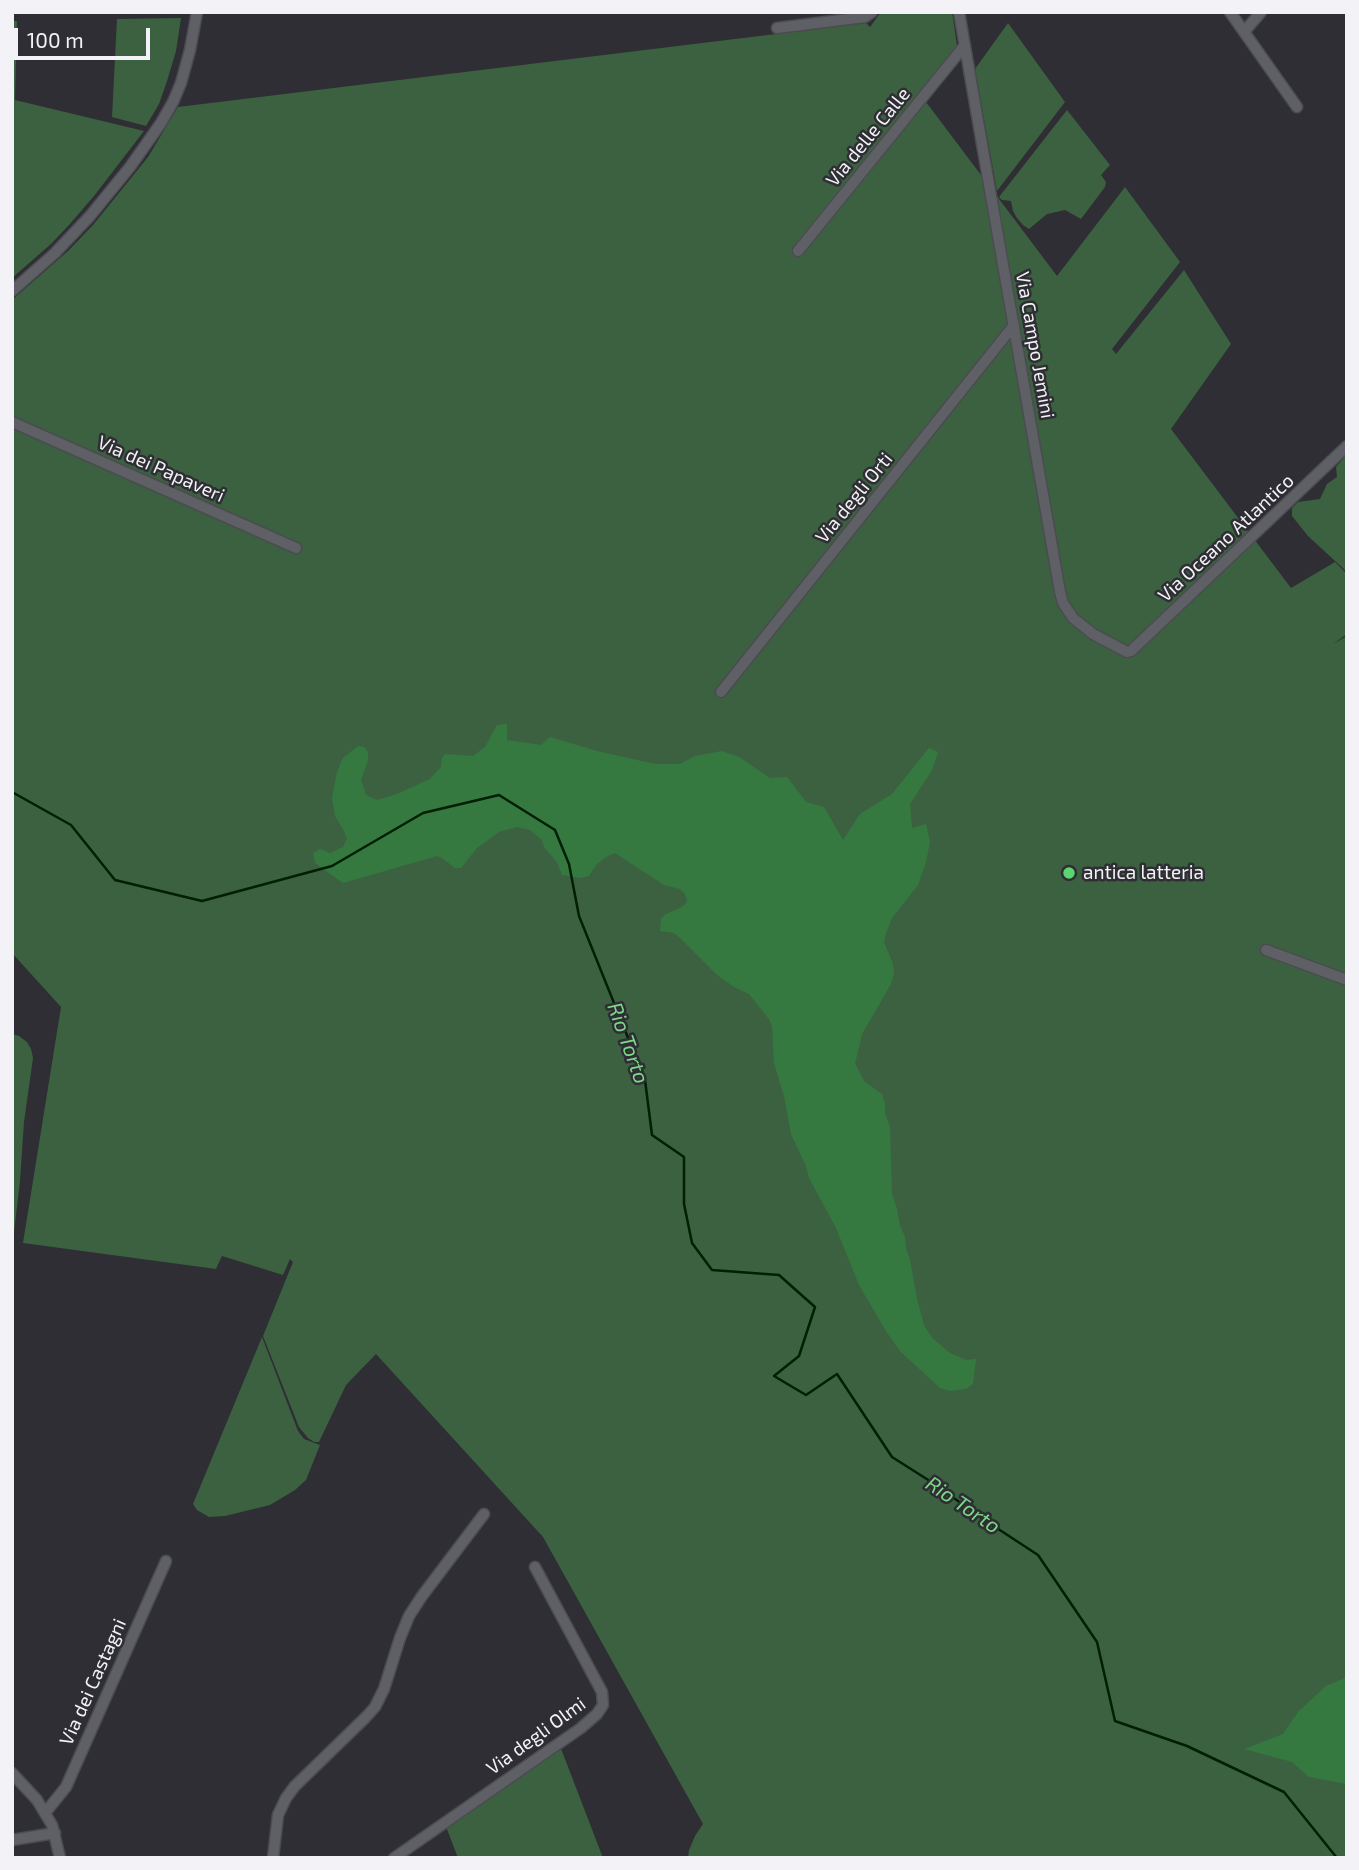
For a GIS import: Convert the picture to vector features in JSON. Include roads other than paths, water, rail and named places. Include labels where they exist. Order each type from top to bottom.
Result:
[{"type":"street","points":[[12,291],[78,230],[156,131],[181,83],[197,12]]},
{"type":"street","points":[[777,28],[865,17],[872,12]]},
{"type":"street","name":"Via Campo Jemini","points":[[959,12],[1062,603],[1084,627],[1127,652]]},
{"type":"street","points":[[1230,12],[1297,107]]},
{"type":"street","points":[[1244,32],[1261,12]]},
{"type":"street","name":"Via delle Calle","points":[[797,251],[965,45]]},
{"type":"street","name":"Via degli Orti","points":[[721,692],[1014,326]]},
{"type":"street","name":"Via dei Papaveri","points":[[12,422],[296,548]]},
{"type":"street","name":"Via Oceano Atlantico","points":[[1127,652],[1144,640],[1347,446]]},
{"type":"street","points":[[1266,950],[1347,980]]},
{"type":"street","points":[[273,1858],[278,1815],[286,1798],[374,1707],[384,1689],[409,1616],[484,1514]]},
{"type":"street","name":"Via dei Castagni","points":[[45,1813],[66,1787],[166,1560]]},
{"type":"street","name":"Via degli Olmi","points":[[394,1858],[581,1728],[602,1708],[602,1692],[536,1567]]},
{"type":"street","points":[[12,1773],[29,1790],[45,1813],[55,1833],[60,1858]]},
{"type":"street","points":[[12,1840],[55,1833]]},
{"type":"waterway","name":"Rio Torto","points":[[12,792],[71,825],[115,880],[202,901],[332,866],[423,813],[499,795],[555,830],[569,864],[579,916],[645,1080],[652,1135],[684,1157],[684,1204],[692,1243],[712,1270],[779,1275],[815,1307],[799,1356],[774,1376],[806,1395],[837,1374],[892,1457],[1038,1555],[1097,1642],[1115,1721],[1187,1746],[1284,1792],[1337,1858]]},
{"type":"place","name":"antica latteria","points":[[1069,873]]}]
